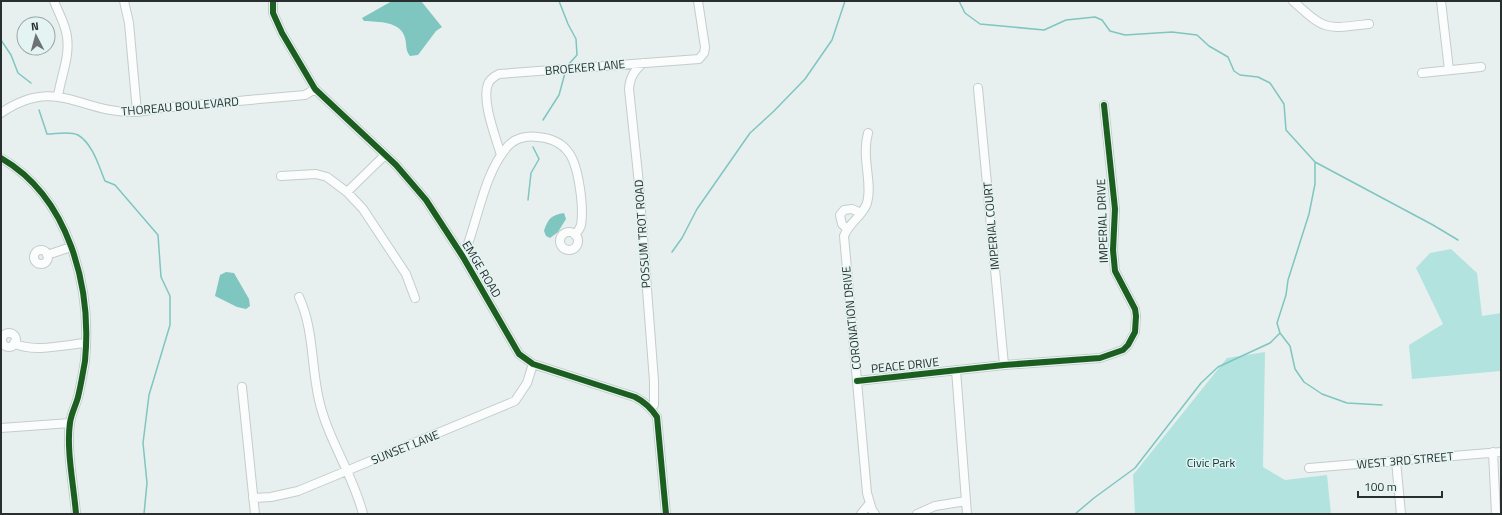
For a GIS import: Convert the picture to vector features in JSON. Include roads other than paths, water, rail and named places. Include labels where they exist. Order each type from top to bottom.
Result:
[{"type":"street","points":[[54,1],[66,31],[68,42],[68,53],[58,96]]},
{"type":"street","points":[[124,1],[129,23],[137,112]]},
{"type":"street","name":"EMGE ROAD","points":[[273,1],[273,13],[282,33],[315,89],[385,155],[426,200],[463,256],[519,354],[533,364],[635,397],[646,403],[651,408]]},
{"type":"street","name":"BROEKER LANE","points":[[501,155],[486,102],[489,80],[499,74],[699,59],[704,53],[705,47],[698,1]]},
{"type":"street","points":[[1293,1],[1316,22],[1328,27],[1369,24]]},
{"type":"street","points":[[1441,1],[1450,70]]},
{"type":"street","name":"POSSUM TROT ROAD","points":[[643,63],[634,70],[630,79],[629,89],[639,184],[654,381],[654,405],[651,408]]},
{"type":"street","points":[[1422,73],[1481,67]]},
{"type":"street","name":"IMPERIAL COURT","points":[[978,88],[1004,365]]},
{"type":"street","name":"THOREAU BOULEVARD","points":[[1,113],[30,98],[58,96],[109,110],[137,112],[167,107],[305,95],[315,89]]},
{"type":"street","name":"IMPERIAL DRIVE","points":[[956,370],[1106,357],[1123,350],[1135,332],[1137,321],[1135,309],[1115,271],[1113,250],[1115,209],[1104,105]]},
{"type":"street","points":[[847,229],[865,210],[868,195],[864,156],[868,133]]},
{"type":"street","points":[[463,256],[489,179],[501,155],[516,140],[523,137],[533,136],[546,138],[556,142],[569,153],[576,166],[581,223],[575,235]]},
{"type":"street","points":[[347,192],[385,155]]},
{"type":"street","points":[[1,158],[21,172],[40,190],[58,215],[71,247],[79,274],[83,296],[85,361],[70,423],[70,453],[76,514]]},
{"type":"street","points":[[280,176],[316,174],[328,177],[347,192],[363,209],[406,274],[415,298]]},
{"type":"street","name":"CORONATION DRIVE","points":[[861,213],[852,209],[844,210],[840,215],[842,224],[847,229],[844,236],[845,251],[867,493],[875,514]]},
{"type":"street","points":[[48,255],[71,247]]},
{"type":"street","points":[[299,297],[306,311],[318,399],[363,514]]},
{"type":"street","points":[[14,343],[21,347],[38,348],[85,343]]},
{"type":"street","name":"SUNSET LANE","points":[[253,498],[272,497],[298,491],[516,401],[526,383],[533,364]]},
{"type":"street","points":[[956,370],[967,514]]},
{"type":"street","name":"PEACE DRIVE","points":[[857,382],[956,370]]},
{"type":"street","points":[[242,387],[255,514]]},
{"type":"street","points":[[651,408],[657,417],[666,514]]},
{"type":"street","points":[[1,428],[70,423]]},
{"type":"street","points":[[1496,514],[1497,452]]},
{"type":"street","name":"WEST 3RD STREET","points":[[1309,468],[1497,452]]},
{"type":"street","points":[[1396,461],[1401,514]]},
{"type":"street","points":[[917,514],[935,506],[966,501]]},
{"type":"street","points":[[861,514],[870,503]]},
{"type":"waterway","points":[[559,1],[576,39],[577,55],[568,65]]},
{"type":"waterway","points":[[672,252],[682,238],[697,209],[750,133],[805,79],[832,40],[845,1]]},
{"type":"waterway","points":[[959,1],[965,13],[980,24],[1044,30],[1066,20],[1095,17],[1102,20],[1110,31],[1125,35],[1172,32],[1197,35],[1209,46],[1228,57],[1234,71],[1240,75],[1258,77],[1270,83],[1284,104],[1286,130],[1315,162],[1458,240]]},
{"type":"waterway","points":[[1,40],[11,55],[18,73],[31,83]]},
{"type":"waterway","points":[[543,120],[559,95],[565,73]]},
{"type":"waterway","points":[[39,110],[47,134],[71,133],[78,135],[88,144],[95,156],[105,181],[115,185],[158,235],[161,277],[170,296],[170,325],[149,395],[143,443],[147,483],[144,514]]},
{"type":"waterway","points":[[528,200],[531,173],[539,159],[533,147]]},
{"type":"waterway","points":[[1315,162],[1315,184],[1309,214],[1288,280],[1286,295],[1277,323],[1280,333],[1290,346],[1295,369],[1304,382],[1322,394],[1347,403],[1382,405]]},
{"type":"waterway","points":[[1075,514],[1135,468],[1201,383],[1218,367],[1270,343],[1280,333]]},
{"type":"park label","name":"Civic Park","points":[[1211,462]]}]
